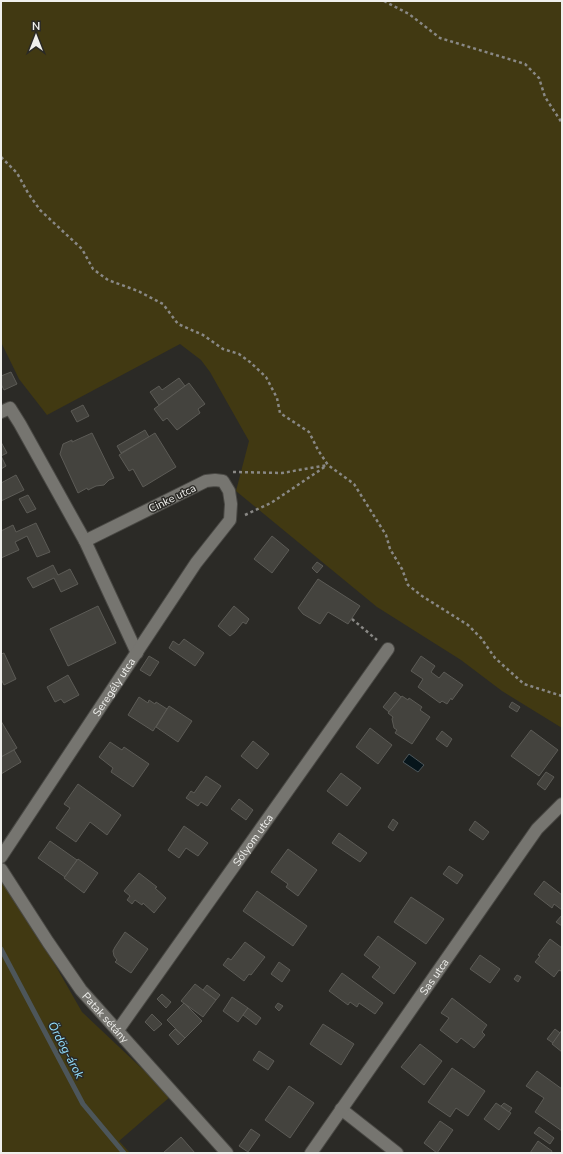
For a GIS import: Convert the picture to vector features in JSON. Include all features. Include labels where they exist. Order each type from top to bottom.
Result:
[{"type":"street","points":[[1,412],[10,408],[85,541],[137,653]]},
{"type":"street","name":"Cinke utca","points":[[85,541],[206,481],[223,481],[229,491],[231,504],[230,520]]},
{"type":"street","name":"Seregély utca","points":[[1,857],[196,563],[230,520]]},
{"type":"street","name":"Sólyom utca","points":[[118,1030],[388,649]]},
{"type":"street","name":"Sas utca","points":[[311,1153],[537,829],[562,804]]},
{"type":"street","name":"Patak sétány","points":[[1,869],[81,990],[227,1153]]},
{"type":"street","points":[[341,1109],[397,1153]]},
{"type":"path","points":[[384,1],[409,14],[440,38],[525,64],[539,78],[545,97],[562,123]]},
{"type":"path","points":[[1,157],[17,173],[28,193],[40,210],[82,249],[93,269],[108,280],[138,291],[163,304],[178,324],[203,335],[223,349],[239,354],[266,377],[277,398],[280,413],[309,432],[318,450],[328,464],[354,484],[370,513],[386,535],[390,549],[402,569],[408,585],[422,596],[468,625],[481,638],[495,658],[524,684],[562,696]]},
{"type":"path","points":[[206,481],[234,472],[282,473],[328,464]]},
{"type":"path","points":[[230,520],[271,503],[328,464]]},
{"type":"path","points":[[352,619],[388,649]]},
{"type":"shaded area","points":[[1,1],[562,1],[562,728],[502,691],[461,660],[377,607],[236,491],[249,441],[210,372],[201,360],[180,344],[47,415],[19,379],[1,342]]},
{"type":"shaded area","points":[[409,754],[424,765],[418,772],[403,762]]},
{"type":"shaded area","points":[[1,870],[82,1012],[171,1096],[119,1141],[130,1153],[1,1153]]},
{"type":"building","points":[[11,372],[17,384],[4,390],[1,384],[1,376]]},
{"type":"building","points":[[179,378],[185,386],[159,405],[150,392],[159,386],[162,390]]},
{"type":"building","points":[[189,383],[205,404],[198,409],[200,413],[177,430],[167,418],[163,421],[154,409]]},
{"type":"building","points":[[83,405],[89,416],[77,422],[71,411]]},
{"type":"building","points":[[145,430],[149,437],[121,453],[117,446]]},
{"type":"building","points":[[92,433],[114,478],[109,480],[104,485],[96,486],[88,490],[87,488],[78,493],[60,454],[63,444],[72,440],[72,442]]},
{"type":"building","points":[[155,433],[176,467],[143,487],[133,469],[129,471],[119,455]]},
{"type":"building","points":[[1,442],[7,453],[1,456]]},
{"type":"building","points":[[1,456],[6,466],[1,469]]},
{"type":"building","points":[[16,475],[24,490],[1,501],[1,483]]},
{"type":"building","points":[[28,495],[36,509],[27,513],[19,499]]},
{"type":"building","points":[[36,523],[50,552],[37,557],[27,536],[15,542],[19,550],[1,558],[1,531],[13,525],[16,532]]},
{"type":"building","points":[[272,536],[289,550],[272,573],[254,559]]},
{"type":"building","points":[[317,562],[323,566],[317,573],[312,568]]},
{"type":"building","points":[[53,565],[58,575],[70,569],[78,584],[61,592],[54,578],[33,588],[27,578]]},
{"type":"building","points":[[318,579],[360,606],[348,624],[328,612],[320,624],[303,614],[298,608]]},
{"type":"building","points":[[98,606],[116,643],[68,666],[50,629]]},
{"type":"building","points":[[234,606],[249,619],[246,624],[243,622],[230,636],[218,626]]},
{"type":"building","points":[[184,639],[204,653],[195,666],[169,648],[173,641],[179,645]]},
{"type":"building","points":[[4,653],[16,679],[4,685],[1,679],[1,654]]},
{"type":"building","points":[[149,656],[159,662],[150,676],[140,670]]},
{"type":"building","points":[[421,656],[435,666],[431,672],[439,678],[444,672],[463,685],[452,700],[451,698],[447,704],[442,701],[440,703],[418,687],[423,679],[411,671]]},
{"type":"building","points":[[68,675],[79,695],[64,703],[61,699],[55,702],[47,687]]},
{"type":"building","points":[[395,692],[401,697],[389,712],[383,707]]},
{"type":"building","points":[[402,696],[408,700],[409,698],[422,707],[420,710],[430,717],[412,744],[395,733],[397,730],[394,728],[393,717],[388,713]]},
{"type":"building","points":[[139,697],[148,703],[149,700],[155,704],[156,702],[167,709],[153,731],[128,715]]},
{"type":"building","points":[[512,702],[520,707],[517,712],[509,707]]},
{"type":"building","points":[[169,706],[192,721],[178,742],[156,727]]},
{"type":"building","points":[[1,721],[17,748],[1,757]]},
{"type":"building","points":[[370,728],[392,745],[378,764],[356,747]]},
{"type":"building","points":[[531,730],[558,750],[539,776],[511,756]]},
{"type":"building","points":[[442,731],[452,739],[447,747],[436,739]]},
{"type":"building","points":[[253,741],[269,754],[257,769],[241,756]]},
{"type":"building","points":[[110,742],[122,750],[124,747],[149,764],[133,787],[111,772],[113,768],[99,757]]},
{"type":"building","points":[[14,750],[21,762],[1,774],[1,757]]},
{"type":"building","points":[[546,772],[554,777],[545,790],[537,784]]},
{"type":"building","points":[[341,773],[361,788],[347,806],[327,791]]},
{"type":"building","points":[[206,776],[221,786],[207,806],[201,802],[198,806],[186,798],[191,791],[194,793]]},
{"type":"building","points":[[78,784],[121,815],[107,835],[90,822],[76,842],[56,828],[70,808],[64,804]]},
{"type":"building","points":[[239,799],[253,810],[246,820],[231,809]]},
{"type":"building","points":[[393,819],[398,823],[393,831],[388,827]]},
{"type":"building","points":[[475,821],[489,832],[483,840],[469,830]]},
{"type":"building","points":[[184,826],[208,843],[198,856],[186,848],[179,858],[168,850]]},
{"type":"building","points":[[339,833],[367,853],[360,862],[332,843]]},
{"type":"building","points":[[50,841],[77,860],[65,877],[38,858]]},
{"type":"building","points":[[288,849],[317,870],[298,896],[286,887],[288,884],[271,872]]},
{"type":"building","points":[[78,859],[98,873],[84,893],[64,878]]},
{"type":"building","points":[[449,866],[463,875],[457,884],[443,874]]},
{"type":"building","points":[[139,873],[157,887],[155,888],[166,898],[154,913],[143,903],[142,905],[135,900],[132,904],[127,900],[130,896],[124,891]]},
{"type":"building","points":[[544,881],[562,895],[562,910],[554,904],[552,908],[534,894]]},
{"type":"building","points":[[257,891],[307,926],[293,946],[243,911]]},
{"type":"building","points":[[411,897],[444,919],[426,944],[394,922]]},
{"type":"building","points":[[562,915],[562,926],[556,922]]},
{"type":"building","points":[[125,932],[148,949],[131,973],[115,962],[117,960],[113,951]]},
{"type":"building","points":[[378,936],[416,963],[394,994],[372,977],[380,967],[364,955]]},
{"type":"building","points":[[550,939],[562,948],[562,970],[559,970],[554,977],[535,962],[540,956],[538,955]]},
{"type":"building","points":[[245,942],[265,957],[251,975],[249,974],[244,981],[223,965],[228,958],[231,960]]},
{"type":"building","points":[[480,955],[500,969],[490,983],[470,969]]},
{"type":"building","points":[[279,962],[290,970],[282,982],[271,974]]},
{"type":"building","points":[[342,973],[383,1003],[375,1014],[359,1003],[357,1007],[350,1002],[348,1005],[329,991]]},
{"type":"building","points":[[517,975],[521,977],[518,982],[514,979]]},
{"type":"building","points":[[195,984],[216,1000],[203,1017],[181,1001]]},
{"type":"building","points":[[207,985],[220,995],[216,1000],[203,990]]},
{"type":"building","points":[[162,994],[171,1002],[166,1008],[157,999]]},
{"type":"building","points":[[232,997],[248,1008],[238,1022],[223,1011]]},
{"type":"building","points":[[452,998],[487,1025],[482,1032],[485,1035],[474,1048],[461,1038],[457,1043],[440,1030],[449,1018],[441,1013]]},
{"type":"building","points":[[184,1003],[202,1021],[185,1038],[167,1020]]},
{"type":"building","points":[[278,1003],[283,1006],[279,1011],[275,1007]]},
{"type":"building","points":[[248,1008],[261,1018],[256,1025],[243,1015]]},
{"type":"building","points":[[152,1014],[162,1024],[154,1031],[145,1022]]},
{"type":"building","points":[[323,1024],[354,1044],[341,1065],[310,1044]]},
{"type":"building","points":[[175,1029],[185,1038],[178,1045],[169,1035]]},
{"type":"building","points":[[555,1029],[560,1033],[553,1043],[547,1039]]},
{"type":"building","points":[[562,1030],[562,1052],[552,1044]]},
{"type":"building","points":[[420,1044],[442,1061],[424,1085],[401,1067]]},
{"type":"building","points":[[259,1051],[274,1061],[268,1070],[253,1060]]},
{"type":"building","points":[[452,1068],[485,1091],[468,1116],[456,1108],[450,1117],[428,1102]]},
{"type":"building","points":[[537,1071],[562,1089],[562,1131],[535,1112],[544,1098],[526,1086]]},
{"type":"building","points":[[289,1086],[314,1103],[290,1138],[265,1120]]},
{"type":"building","points":[[496,1103],[511,1113],[499,1130],[484,1119]]},
{"type":"building","points":[[504,1103],[512,1108],[509,1112],[501,1106]]},
{"type":"building","points":[[440,1121],[453,1130],[437,1153],[424,1143]]},
{"type":"building","points":[[539,1127],[554,1138],[550,1144],[534,1133]]},
{"type":"building","points":[[251,1129],[260,1135],[248,1152],[239,1146]]},
{"type":"building","points":[[181,1137],[195,1153],[163,1153]]},
{"type":"building","points":[[538,1141],[552,1151],[551,1153],[530,1153]]},
{"type":"waterway","name":"Ördög-árok","points":[[1,949],[83,1104],[124,1153]]}]
